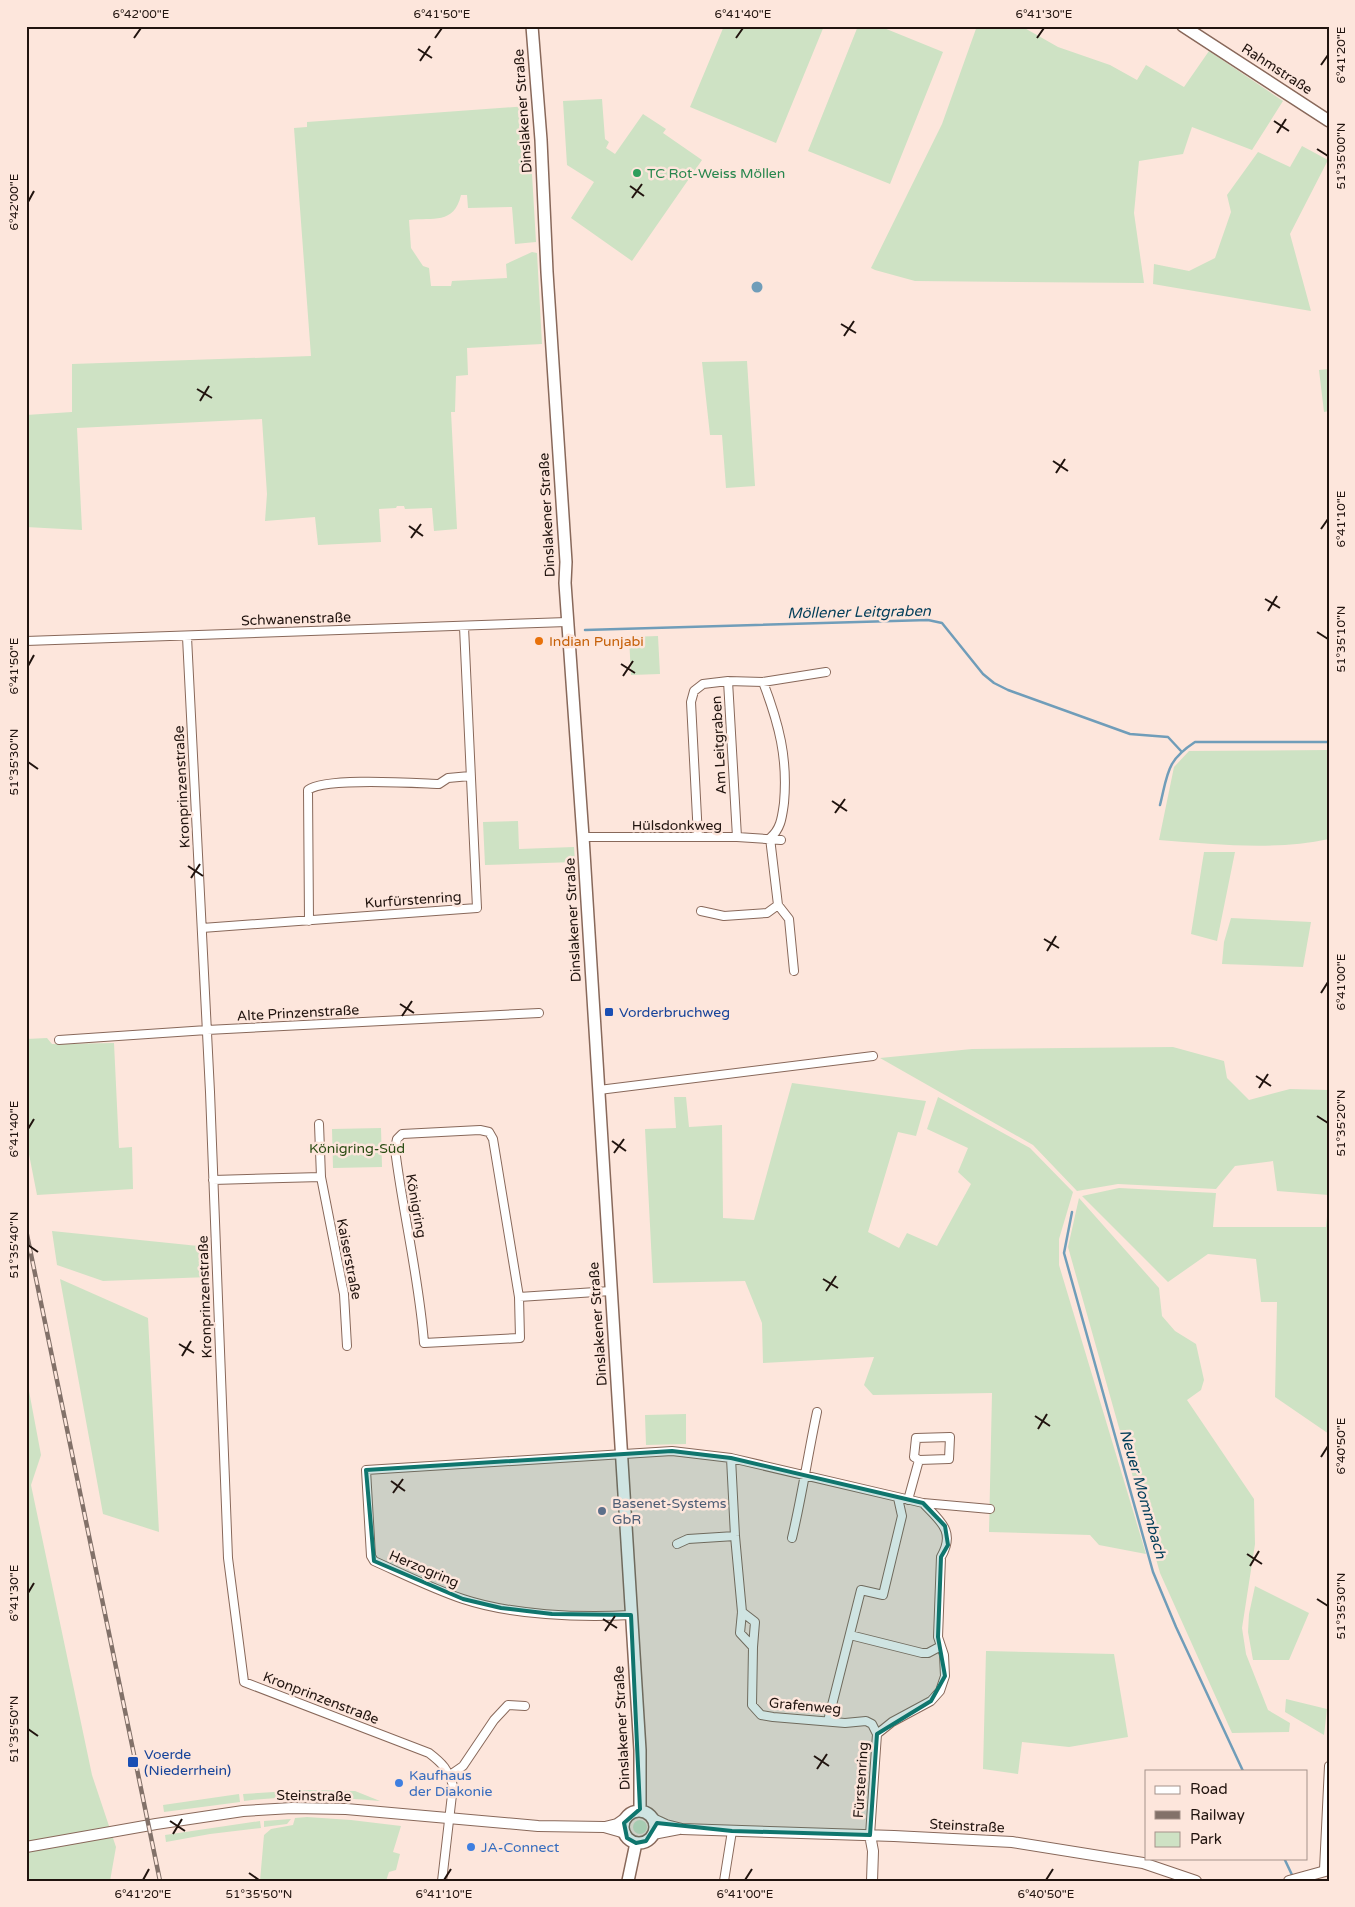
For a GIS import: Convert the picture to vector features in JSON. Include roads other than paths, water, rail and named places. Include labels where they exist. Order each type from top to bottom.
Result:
[{"type":"main road","name":"Dinslakener Straße","points":[[532,26],[541,140],[566,562],[567,622],[583,837],[640,1750],[640,1811]]},
{"type":"main road","name":"Rahmstraße","points":[[1184,26],[1329,121]]},
{"type":"main road","points":[[640,1811],[653,1819],[655,1824],[654,1834],[646,1842],[636,1843],[631,1841],[625,1833],[624,1823],[627,1817],[640,1811]]},
{"type":"main road","points":[[628,1881],[636,1843]]},
{"type":"street","name":"Schwanenstraße","points":[[26,641],[567,622]]},
{"type":"street","name":"Kurfürstenring","points":[[202,928],[477,908],[464,627]]},
{"type":"street","name":"Kronprinzenstraße","points":[[187,636],[214,1180],[228,1558],[244,1682],[429,1753],[444,1764],[450,1775]]},
{"type":"street","name":"Am Leitgraben","points":[[698,837],[692,702],[694,691],[703,684],[763,682],[826,672]]},
{"type":"street","name":"Am Leitgraben","points":[[728,682],[736,837]]},
{"type":"street","points":[[763,682],[775,713],[783,744],[786,780],[783,815],[778,832],[770,838],[778,905],[789,919],[794,971]]},
{"type":"street","points":[[309,920],[308,790],[313,786],[322,784],[376,782],[439,784],[448,778],[470,776]]},
{"type":"street","name":"Hülsdonkweg","points":[[583,837],[736,837],[781,840]]},
{"type":"street","points":[[701,911],[724,916],[767,913],[778,905]]},
{"type":"street","name":"Alte Prinzenstraße","points":[[59,1040],[207,1030],[539,1013]]},
{"type":"street","points":[[598,1090],[873,1056]]},
{"type":"street","name":"Kaiserstraße","points":[[319,1124],[321,1177],[344,1294],[347,1346]]},
{"type":"street","name":"Königring","points":[[480,1130],[489,1132],[493,1139],[519,1297],[520,1338],[424,1342],[417,1279],[395,1149],[396,1139],[402,1134],[480,1130]]},
{"type":"street","points":[[214,1180],[321,1177]]},
{"type":"street","points":[[519,1297],[611,1291]]},
{"type":"street","points":[[792,1538],[803,1491],[804,1475],[817,1412]]},
{"type":"street","points":[[950,1437],[949,1459],[919,1460],[914,1457],[916,1438],[950,1437]]},
{"type":"street","points":[[621,1454],[672,1451],[731,1458],[922,1503],[990,1509]]},
{"type":"street","name":"Herzogring","points":[[621,1454],[366,1470],[371,1556],[374,1561],[463,1599],[501,1608],[552,1614],[631,1615]]},
{"type":"street","points":[[731,1458],[735,1536],[742,1612],[740,1633],[753,1648]]},
{"type":"street","points":[[908,1500],[919,1460]]},
{"type":"street","points":[[828,1721],[861,1590],[883,1595],[902,1516],[898,1498]]},
{"type":"street","name":"Fürstenring","points":[[870,1835],[877,1734],[892,1722],[931,1701],[940,1691],[945,1676],[944,1655],[938,1638],[941,1557],[948,1545],[945,1526],[922,1503]]},
{"type":"street","points":[[677,1544],[688,1539],[735,1536]]},
{"type":"street","name":"Grafenweg","points":[[742,1612],[755,1622],[752,1705],[762,1715],[797,1720],[845,1723],[866,1721],[872,1724],[877,1734]]},
{"type":"street","points":[[850,1635],[922,1653],[928,1653],[941,1646]]},
{"type":"street","points":[[442,1881],[453,1786],[450,1775],[463,1766],[494,1720],[508,1705],[525,1706]]},
{"type":"street","points":[[1294,1880],[1327,1870],[1329,1766]]},
{"type":"street","name":"Steinstraße","points":[[26,1847],[156,1824],[268,1809],[331,1808],[538,1826],[604,1827],[617,1824],[627,1817]]},
{"type":"street","name":"Steinstraße","points":[[653,1819],[682,1829],[1012,1842],[1143,1863],[1196,1881]]},
{"type":"street","name":"Steinstraße","points":[[604,1827],[625,1833]]},
{"type":"street","name":"Steinstraße","points":[[654,1834],[682,1829]]},
{"type":"street","points":[[724,1881],[732,1831]]},
{"type":"street","points":[[870,1835],[873,1851],[872,1881]]},
{"type":"water","points":[[757,281],[763,287],[757,293],[751,287]]},
{"type":"waterway","name":"Möllener Leitgraben","points":[[585,630],[928,620],[942,623],[983,674],[994,683],[1008,690],[1130,734],[1168,737],[1181,751]]},
{"type":"waterway","name":"Möllener Leitgraben","points":[[1160,805],[1167,776],[1173,762],[1178,755],[1195,742],[1329,742]]},
{"type":"waterway","name":"Neuer Mommbach","points":[[1072,1212],[1064,1253],[1153,1572],[1176,1627],[1243,1770]]},
{"type":"waterway","name":"Neuer Mommbach","points":[[1285,1860],[1293,1877]]},
{"type":"railway","points":[[26,1230],[160,1881]]},
{"type":"place","name":"TC Rot-Weiss Möllen","points":[[637,173]]},
{"type":"place","name":"Indian Punjabi","points":[[539,641]]},
{"type":"place","name":"Vorderbruchweg","points":[[609,1012]]},
{"type":"place","name":"Basenet-Systems GbR","points":[[602,1511]]},
{"type":"place","name":"Voerde (Niederrhein)","points":[[133,1762]]},
{"type":"place","name":"Kaufhaus der Diakonie","points":[[399,1783]]},
{"type":"place","name":"JA-Connect","points":[[471,1847]]},
{"type":"park label","name":"Königring-Süd","points":[[357,1148]]}]
